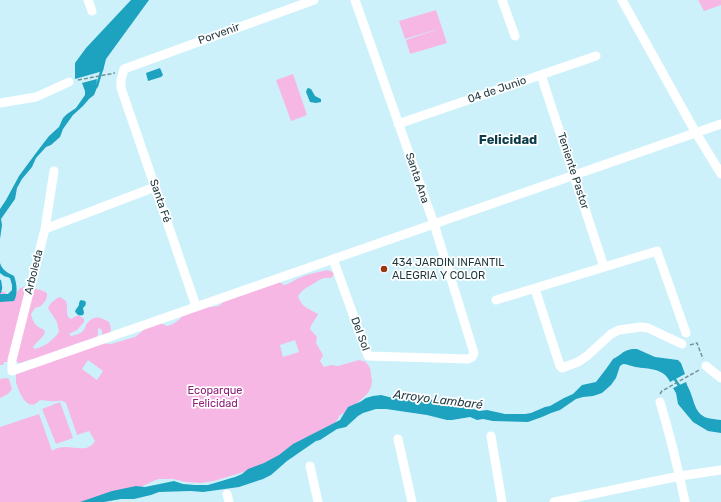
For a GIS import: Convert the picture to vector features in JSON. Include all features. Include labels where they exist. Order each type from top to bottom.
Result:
[{"type":"street","points":[[88,0],[92,11]]},
{"type":"street","name":"Porvenir","points":[[124,70],[314,0]]},
{"type":"street","name":"Santa Ana","points":[[355,0],[434,224],[474,353],[472,357]]},
{"type":"street","points":[[502,0],[515,36]]},
{"type":"street","points":[[622,0],[696,133],[721,174]]},
{"type":"street","name":"04 de Junio","points":[[398,124],[596,56]]},
{"type":"street","name":"Santa Fé","points":[[124,70],[121,80],[121,88],[196,306]]},
{"type":"street","name":"Teniente Pastor","points":[[541,75],[604,267]]},
{"type":"street","points":[[0,103],[36,97],[74,81]]},
{"type":"street","points":[[196,306],[721,124]]},
{"type":"street","name":"Arboleda","points":[[54,172],[45,229],[12,360],[12,371],[196,306]]},
{"type":"street","points":[[45,229],[155,187]]},
{"type":"street","points":[[496,300],[657,251],[686,333]]},
{"type":"street","name":"Del Sol","points":[[333,259],[368,356],[468,359],[472,357]]},
{"type":"street","points":[[535,289],[560,366],[562,368],[578,362],[587,356],[611,334],[619,330],[641,327],[648,328],[682,344]]},
{"type":"street","points":[[706,366],[721,378]]},
{"type":"street","points":[[660,402],[680,476],[685,502]]},
{"type":"street","points":[[491,436],[502,502]]},
{"type":"street","points":[[398,439],[412,502]]},
{"type":"street","points":[[310,466],[318,502]]},
{"type":"street","points":[[554,502],[680,476],[721,470]]},
{"type":"path","points":[[74,81],[115,73]]},
{"type":"path","points":[[662,391],[706,366],[697,343],[690,345],[682,344]]},
{"type":"green space","points":[[698,0],[721,0],[721,5],[704,11]]},
{"type":"green space","points":[[436,10],[442,28],[405,39],[399,21]]},
{"type":"green space","points":[[442,28],[447,43],[410,54],[406,40]]},
{"type":"green space","points":[[293,74],[307,115],[291,121],[276,80]]},
{"type":"green space","name":"Ecoparque Felicidad","points":[[328,270],[334,273],[331,278],[319,280],[302,291],[298,296],[303,305],[318,314],[310,329],[317,337],[316,343],[323,355],[320,361],[324,367],[331,365],[338,366],[359,360],[366,362],[370,368],[372,381],[368,393],[348,412],[340,415],[334,425],[282,455],[247,471],[214,481],[200,483],[173,479],[159,479],[141,487],[88,502],[0,502],[0,427],[39,414],[52,451],[64,447],[87,448],[95,441],[89,431],[77,435],[66,403],[60,401],[40,400],[36,404],[32,405],[28,403],[19,391],[16,382],[16,373],[99,343],[111,344],[135,337],[150,325],[160,323],[167,326],[173,324],[179,320],[183,314],[208,305],[211,307],[219,306],[232,293],[278,281],[284,285],[313,273]],"holes":[[[295,340],[299,352],[283,357],[280,345]],[[88,360],[103,371],[97,380],[82,369]]]},
{"type":"green space","points":[[23,287],[38,289],[47,293],[46,300],[41,306],[35,308],[31,314],[32,319],[38,327],[43,329],[45,332],[33,347],[35,349],[49,342],[59,332],[57,322],[48,308],[53,301],[60,297],[66,301],[68,317],[71,319],[78,315],[84,319],[84,322],[77,330],[69,334],[71,336],[82,332],[91,319],[94,318],[99,318],[109,322],[111,328],[110,334],[104,337],[101,329],[98,328],[98,335],[96,338],[75,344],[69,348],[42,358],[32,359],[20,363],[4,362],[3,365],[0,365],[0,291],[5,292],[8,297],[14,297],[19,289]]},
{"type":"green space","points":[[0,379],[9,379],[12,389],[8,394],[0,398]]},
{"type":"green space","points":[[60,402],[73,438],[56,444],[42,409]]},
{"type":"water","points":[[131,0],[149,0],[106,59],[103,71],[75,79],[75,63],[86,48]]},
{"type":"water","points":[[160,68],[163,75],[148,81],[146,73]]},
{"type":"water","points":[[97,79],[94,95],[73,115],[63,129],[60,137],[51,145],[46,147],[36,158],[32,167],[22,179],[17,188],[15,199],[1,219],[2,225],[0,239],[0,209],[19,176],[49,136],[59,127],[63,118],[76,108],[85,95],[82,83]]},
{"type":"water","points":[[308,88],[311,89],[315,96],[321,99],[321,102],[310,102],[306,92]]},
{"type":"water","points":[[0,263],[7,272],[14,276],[17,289],[14,301],[0,302],[0,294],[8,294],[12,290],[12,285],[10,278],[0,273]]},
{"type":"water","points":[[79,301],[85,301],[86,304],[83,308],[83,315],[77,314],[75,311],[79,305]]},
{"type":"water","points":[[637,349],[655,357],[678,360],[681,363],[685,374],[670,382],[664,374],[656,370],[623,364],[620,366],[616,378],[611,385],[602,393],[576,399],[560,410],[528,422],[493,421],[483,419],[477,420],[470,417],[447,420],[427,415],[376,409],[363,413],[346,427],[337,429],[316,441],[287,461],[271,475],[239,487],[203,492],[159,492],[134,499],[121,499],[104,502],[80,502],[112,491],[136,486],[145,487],[174,481],[183,484],[208,485],[235,477],[248,469],[279,455],[293,444],[340,420],[348,407],[373,396],[381,395],[406,399],[416,396],[443,403],[466,406],[479,411],[487,410],[505,414],[531,413],[550,406],[573,394],[582,385],[596,382],[613,359],[625,351]]},
{"type":"water","points":[[686,382],[695,406],[700,414],[707,418],[721,420],[721,433],[708,431],[693,422],[678,404],[676,393],[673,388]]},
{"type":"waterway","points":[[94,90],[97,86],[102,69]]},
{"type":"waterway","points":[[0,281],[0,292]]},
{"type":"waterway","name":"Arroyo Lambaré","points":[[674,378],[680,387]]},
{"type":"place","name":"434 JARDIN INFANTIL ALEGRIA Y COLOR","points":[[384,269]]},
{"type":"district","name":"Felicidad","points":[[508,140]]}]
